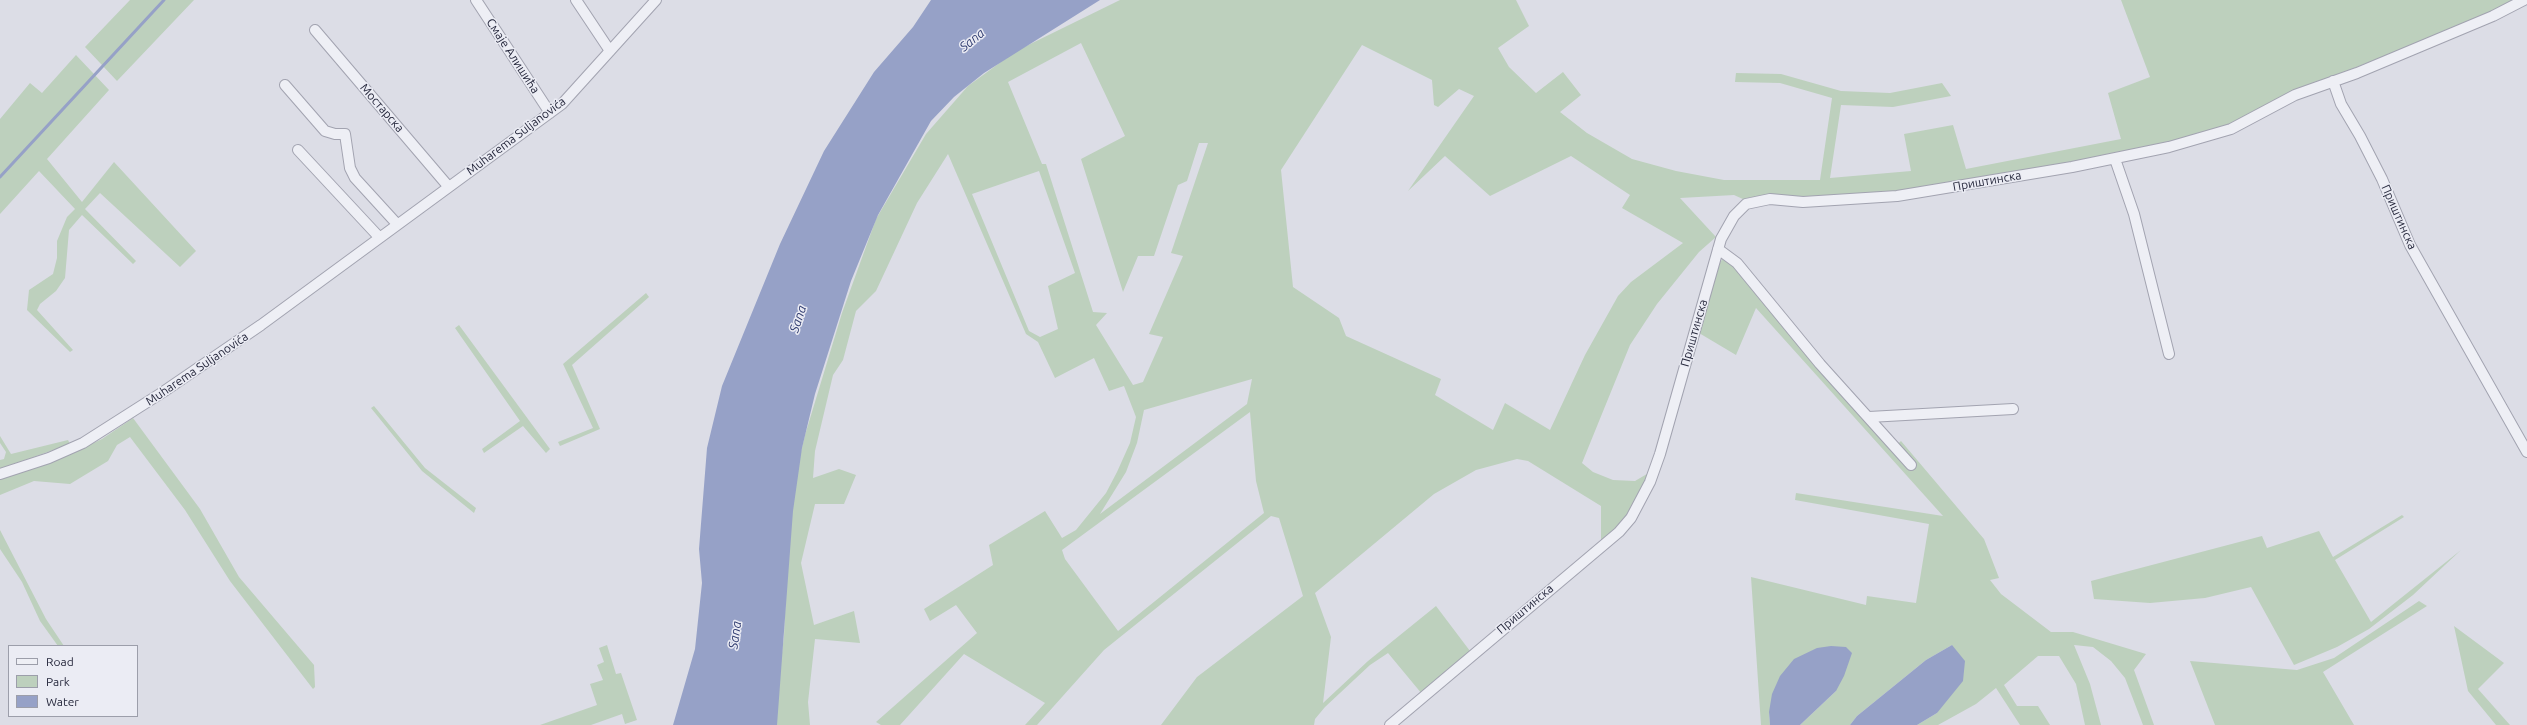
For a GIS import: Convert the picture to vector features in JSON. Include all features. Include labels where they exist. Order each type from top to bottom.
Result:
[{"type":"street","name":"Смаје Алишића","points":[[476,0],[550,113]]},
{"type":"street","points":[[576,0],[610,51]]},
{"type":"street","name":"Muharema Suljanovića","points":[[0,474],[49,458],[83,443],[110,427],[225,350],[562,104],[656,0]]},
{"type":"street","name":"Приштинска","points":[[1390,725],[1619,532],[1631,518],[1650,482],[1660,454],[1718,249],[1734,216],[1740,209],[1753,202],[1770,199],[1808,202],[1897,196],[2115,159],[2169,147],[2231,129],[2295,95],[2493,16],[2524,0]]},
{"type":"street","name":"Мостарска","points":[[315,30],[448,186]]},
{"type":"street","name":"Приштинска","points":[[2333,81],[2340,104],[2360,136],[2382,179],[2410,245],[2527,452]]},
{"type":"street","points":[[285,85],[325,131],[335,134],[344,134],[350,168],[355,178],[397,224]]},
{"type":"street","points":[[298,150],[379,237]]},
{"type":"street","points":[[2115,159],[2134,214],[2169,354]]},
{"type":"street","points":[[1718,249],[1737,263],[1792,331],[1911,465]]},
{"type":"street","points":[[1869,417],[2013,409]]},
{"type":"green space","points":[[130,0],[194,0],[117,81],[85,47]]},
{"type":"green space","points":[[1120,0],[1516,0],[1529,26],[1498,48],[1509,67],[1536,93],[1563,72],[1581,95],[1560,112],[1587,133],[1632,159],[1676,171],[1724,180],[1820,180],[1832,98],[1780,83],[1735,82],[1736,73],[1781,74],[1841,91],[1890,93],[1942,83],[1951,96],[1893,107],[1841,105],[1830,178],[1911,171],[1904,134],[1953,125],[1966,169],[2121,139],[2108,93],[2150,77],[2121,0],[2515,0],[2474,20],[2342,73],[2225,126],[2176,141],[2104,157],[1916,190],[1848,196],[1751,197],[1745,200],[1734,195],[1680,198],[1716,237],[1699,252],[1657,304],[1630,345],[1582,463],[1593,472],[1613,480],[1635,481],[1652,471],[1619,529],[1601,542],[1601,506],[1528,461],[1517,459],[1476,470],[1434,494],[1315,593],[1331,637],[1323,703],[1368,661],[1436,606],[1470,651],[1422,694],[1388,653],[1370,665],[1325,707],[1315,719],[1314,725],[1161,725],[1197,677],[1303,596],[1279,518],[1271,516],[1104,650],[1037,725],[1025,725],[1045,703],[964,654],[900,725],[881,725],[876,722],[977,633],[956,605],[930,621],[924,609],[993,565],[989,545],[1045,511],[1062,538],[1076,530],[1106,493],[1130,443],[1136,417],[1124,386],[1109,391],[1094,358],[1055,378],[1038,342],[1026,334],[948,154],[917,203],[876,291],[856,311],[843,360],[833,375],[815,451],[813,478],[839,469],[856,475],[844,504],[815,504],[801,563],[814,625],[854,611],[860,643],[815,639],[808,702],[810,725],[773,725],[784,636],[790,497],[805,435],[842,313],[876,219],[926,134],[968,86],[1016,51]],"holes":[[[1081,43],[1125,136],[1081,159],[1123,292],[1138,256],[1154,256],[1178,185],[1187,181],[1199,143],[1208,143],[1171,253],[1183,256],[1149,334],[1163,337],[1143,382],[1133,385],[1096,325],[1107,313],[1093,312],[1046,164],[1042,164],[1008,82]],[[1362,45],[1432,80],[1434,105],[1438,107],[1459,89],[1474,96],[1408,191],[1445,156],[1490,196],[1571,156],[1630,195],[1622,208],[1683,243],[1631,282],[1618,296],[1585,355],[1550,430],[1505,403],[1493,430],[1435,395],[1441,379],[1346,336],[1339,318],[1293,287],[1281,170]],[[1039,171],[1075,273],[1048,286],[1058,329],[1040,337],[1029,331],[972,194]],[[1252,379],[1247,404],[1100,514],[1126,472],[1137,443],[1144,410]],[[1250,412],[1256,481],[1264,513],[1118,631],[1065,559],[1062,550]]]},
{"type":"green space","points":[[76,55],[109,90],[47,159],[82,202],[114,162],[196,251],[180,267],[100,193],[85,209],[136,261],[133,264],[82,215],[69,230],[65,278],[56,291],[40,304],[37,310],[73,350],[70,352],[27,310],[29,290],[53,274],[57,258],[57,241],[67,217],[75,209],[39,171],[0,214],[0,119],[30,83],[42,93]]},
{"type":"green space","points":[[1727,257],[1893,448],[1901,441],[1984,539],[1999,578],[1990,580],[2001,594],[2051,632],[2073,632],[2146,654],[2134,670],[2154,725],[2143,725],[2125,678],[2111,661],[2093,647],[2074,645],[2090,684],[2101,725],[2085,725],[2076,684],[2059,656],[2038,656],[2004,685],[2017,706],[2038,706],[2050,725],[2020,725],[1996,688],[1976,704],[1938,725],[1917,725],[1937,713],[1952,645],[1926,660],[1857,716],[1850,725],[1800,725],[1836,691],[1769,712],[1770,725],[1761,725],[1751,577],[1866,605],[1867,596],[1916,603],[1929,524],[1795,500],[1796,493],[1943,516],[1756,308],[1736,355],[1699,333],[1720,263],[1723,258]]},
{"type":"green space","points":[[646,293],[649,297],[572,365],[600,429],[560,446],[558,442],[593,428],[563,364]]},
{"type":"green space","points":[[459,325],[550,449],[546,453],[523,426],[484,453],[482,449],[520,421],[455,328]]},
{"type":"green space","points":[[374,406],[425,468],[476,508],[474,513],[422,471],[371,408]]},
{"type":"green space","points":[[133,418],[200,509],[239,577],[314,665],[315,687],[313,689],[230,581],[185,510],[130,437],[117,445],[108,461],[70,484],[34,481],[0,495],[0,478],[70,454],[102,439]]},
{"type":"green space","points":[[0,436],[11,454],[68,440],[70,444],[0,469],[0,460],[4,459],[6,452],[0,443]]},
{"type":"green space","points":[[2402,515],[2404,517],[2335,560],[2371,622],[2461,550],[2413,595],[2369,629],[2337,647],[2294,665],[2251,587],[2205,598],[2150,603],[2094,599],[2091,581],[2262,536],[2267,548],[2319,531],[2333,557]]},
{"type":"green space","points":[[0,530],[46,619],[63,645],[57,645],[40,621],[22,582],[0,549]]},
{"type":"green space","points":[[2419,601],[2427,606],[2323,672],[2354,725],[2215,725],[2190,661],[2297,670],[2334,658]]},
{"type":"green space","points":[[2454,626],[2504,663],[2478,689],[2510,725],[2496,725],[2468,691]]},
{"type":"green space","points":[[607,645],[616,674],[621,673],[637,720],[625,724],[622,714],[591,725],[540,725],[597,705],[590,684],[603,680],[597,665],[604,662],[599,648]]},
{"type":"water","name":"Sana","points":[[931,0],[1100,0],[984,73],[954,97],[931,121],[878,215],[851,281],[815,394],[802,448],[793,511],[777,725],[673,725],[695,649],[702,583],[699,549],[707,448],[722,386],[780,244],[824,151],[874,72],[913,27]]},
{"type":"water","points":[[1952,645],[1965,661],[1963,681],[1937,713],[1917,725],[1850,725],[1857,716],[1926,660]]},
{"type":"water","points":[[1831,646],[1846,647],[1852,653],[1844,676],[1836,691],[1800,725],[1770,725],[1769,712],[1772,694],[1780,676],[1794,659],[1817,648]]},
{"type":"waterway","points":[[0,177],[164,0]]}]
